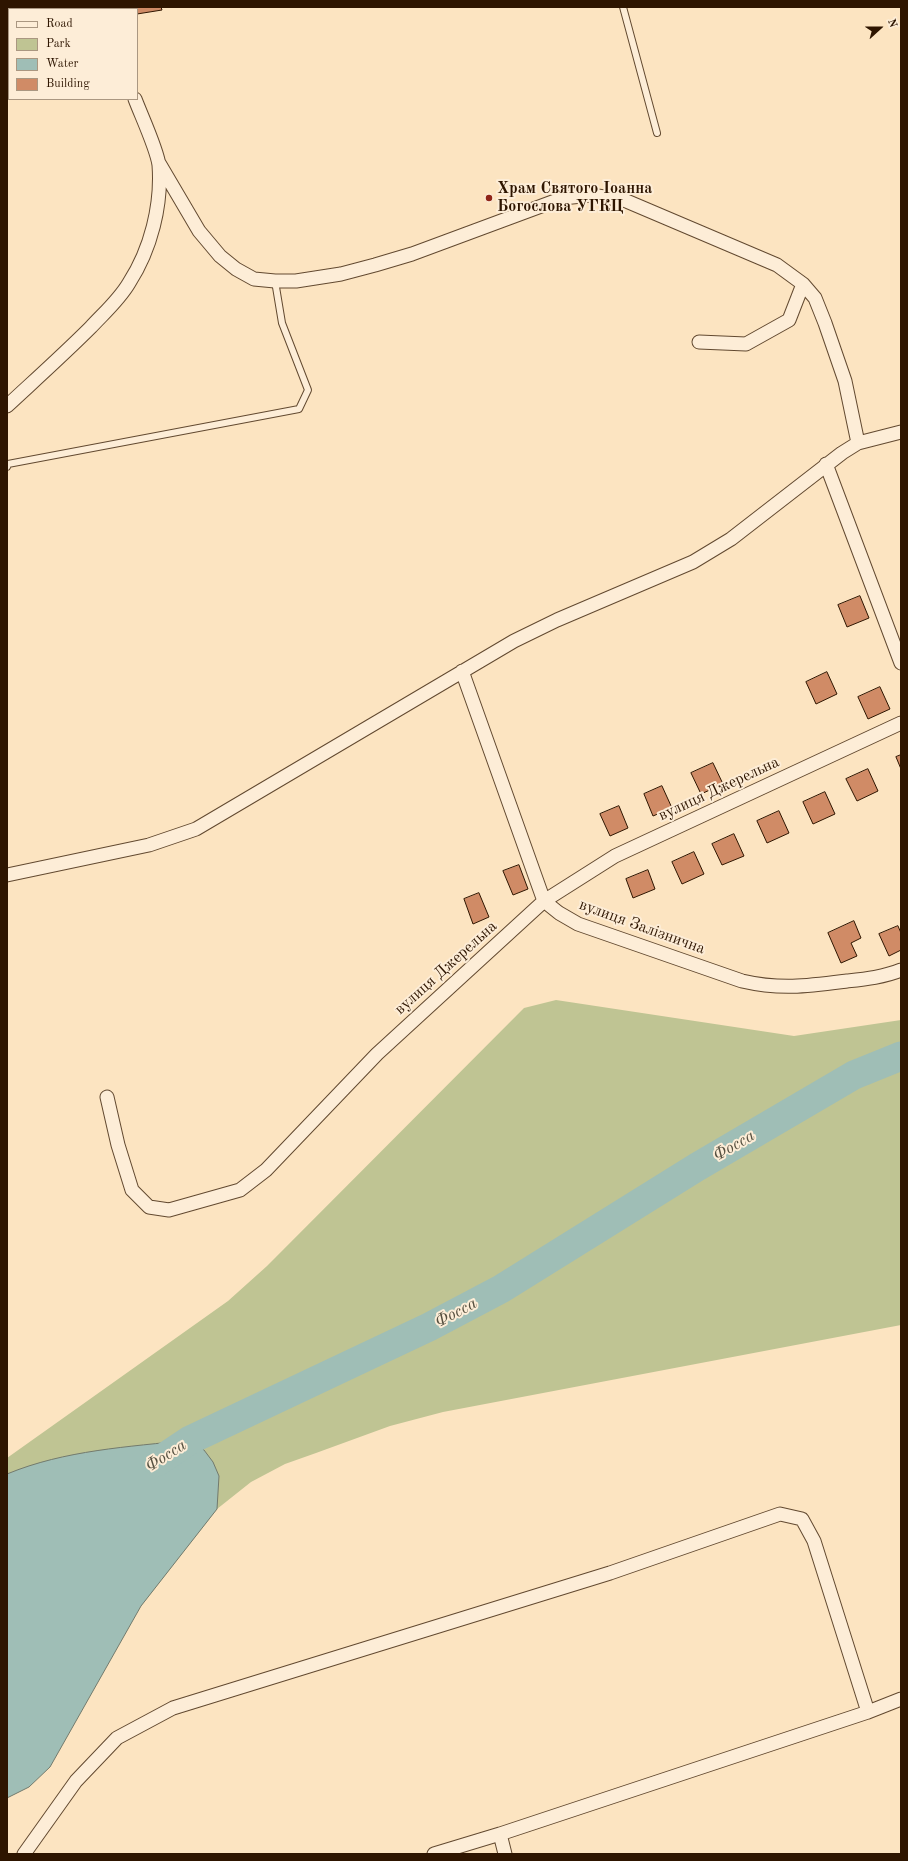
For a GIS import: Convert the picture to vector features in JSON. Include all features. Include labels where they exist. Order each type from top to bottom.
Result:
[{"type":"street","points":[[135,100],[159,163],[199,231],[220,256],[236,269],[254,279],[296,281],[368,267],[412,254],[563,198],[592,195],[624,200],[777,265],[804,284],[815,298],[845,381],[858,443]]},
{"type":"street","points":[[7,406],[86,332],[112,305],[129,284],[141,262],[150,237],[159,189],[159,163]]},
{"type":"street","points":[[699,342],[746,344],[789,320],[804,284]]},
{"type":"street","points":[[7,875],[149,845],[196,829],[462,671],[535,630],[693,562],[730,539],[826,464],[858,443],[901,432]]},
{"type":"street","points":[[826,464],[901,663]]},
{"type":"street","name":"вулиця Залізнична","points":[[462,671],[544,900],[559,913],[578,924],[742,981],[758,985],[794,988],[885,976],[901,970]]},
{"type":"street","name":"вулиця Джерельна","points":[[107,1096],[118,1145],[132,1190],[149,1207],[169,1210],[240,1190],[266,1170],[377,1054],[544,900],[615,856],[901,723]]},
{"type":"street","points":[[24,1854],[76,1782],[117,1738],[173,1708],[610,1573],[780,1514],[802,1519],[814,1541],[868,1712]]},
{"type":"street","points":[[434,1854],[500,1834],[868,1712],[901,1699]]},
{"type":"street","points":[[500,1834],[505,1854]]},
{"type":"lane","points":[[623,7],[657,133]]},
{"type":"lane","points":[[7,467],[8,464],[298,409],[308,390],[282,323],[275,281]]},
{"type":"green space","points":[[556,1000],[794,1036],[901,1020],[901,1325],[443,1412],[390,1426],[285,1464],[251,1482],[217,1509],[141,1606],[7,1516],[7,1458],[228,1301],[267,1266],[524,1008]]},
{"type":"water","points":[[190,1440],[204,1450],[213,1462],[219,1476],[217,1509],[141,1606],[50,1767],[29,1787],[7,1798],[7,1474],[29,1466],[74,1455]]},
{"type":"building","points":[[8,7],[54,8],[8,8]]},
{"type":"building","points":[[161,7],[162,10],[138,14],[138,8],[116,8]]},
{"type":"building","points":[[860,596],[869,618],[847,627],[838,605]]},
{"type":"building","points":[[827,672],[837,694],[816,704],[806,682]]},
{"type":"building","points":[[880,687],[890,709],[868,719],[858,697]]},
{"type":"building","points":[[901,755],[901,769],[896,757]]},
{"type":"building","points":[[713,763],[723,784],[701,794],[691,773]]},
{"type":"building","points":[[868,769],[878,791],[857,801],[846,779]]},
{"type":"building","points":[[662,786],[672,808],[653,816],[644,794]]},
{"type":"building","points":[[825,792],[835,814],[813,824],[803,802]]},
{"type":"building","points":[[619,806],[628,828],[610,836],[600,814]]},
{"type":"building","points":[[779,811],[789,833],[767,843],[757,821]]},
{"type":"building","points":[[734,834],[744,856],[722,865],[712,844]]},
{"type":"building","points":[[694,852],[704,874],[682,884],[672,862]]},
{"type":"building","points":[[519,865],[528,889],[513,895],[503,871]]},
{"type":"building","points":[[648,870],[655,889],[633,898],[626,879]]},
{"type":"building","points":[[479,893],[489,917],[473,924],[464,899]]},
{"type":"building","points":[[854,921],[861,938],[851,943],[857,956],[841,963],[828,933]]},
{"type":"building","points":[[898,926],[901,933],[901,950],[889,956],[879,934]]},
{"type":"waterway","name":"Фосса","points":[[157,1462],[190,1440],[429,1327],[501,1289],[697,1167],[854,1075],[901,1056]]},
{"type":"place","name":"Храм Святого Іоанна Богослова УГКЦ","points":[[489,198]]}]
